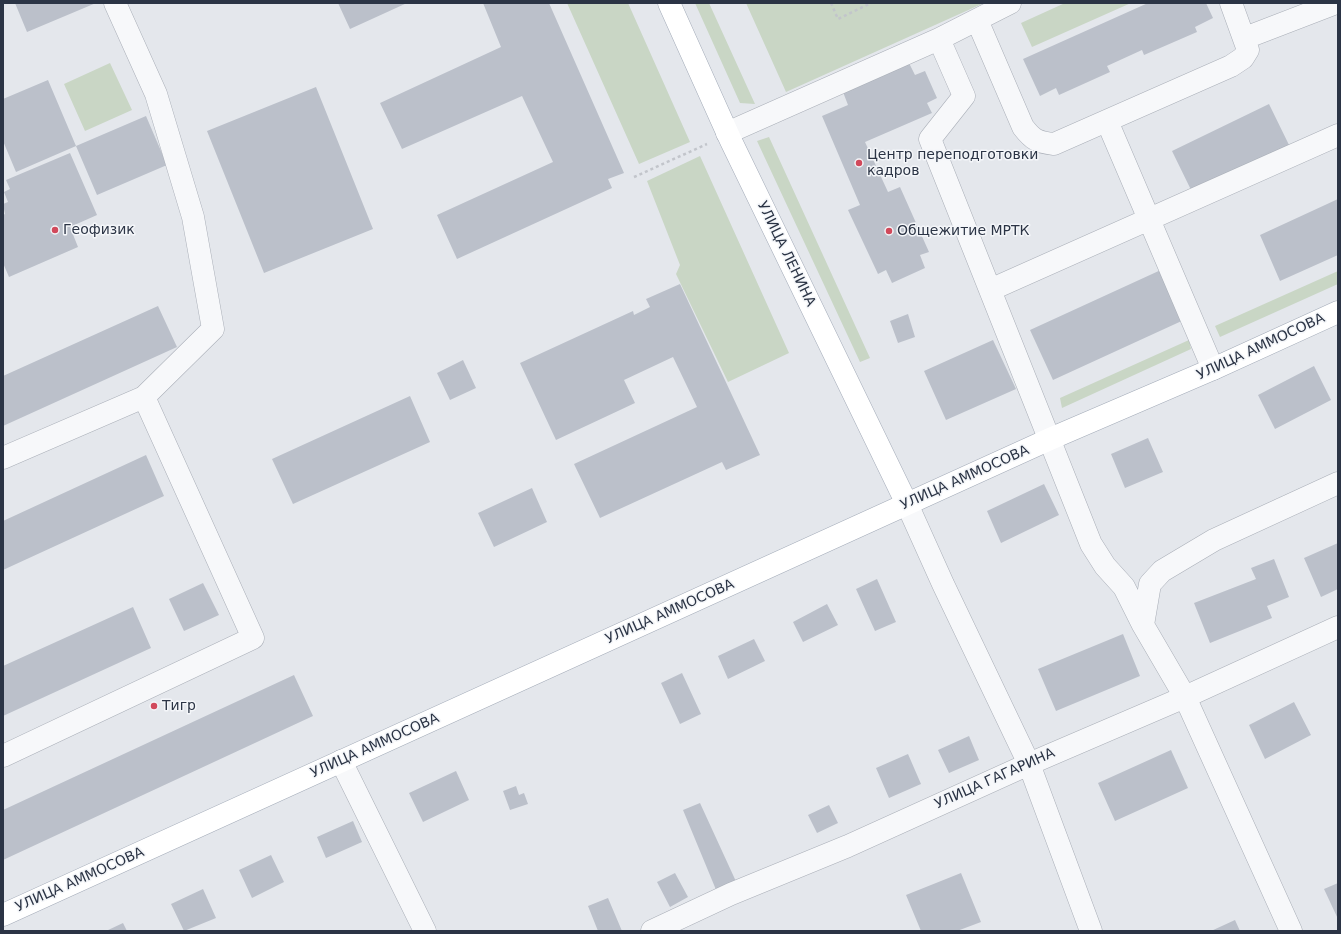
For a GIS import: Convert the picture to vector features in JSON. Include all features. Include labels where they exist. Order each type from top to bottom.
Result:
[{"type":"main road","name":"УЛИЦА ЛЕНИНА","points":[[669,3],[727,133],[907,504]]},
{"type":"main road","name":"УЛИЦА АММОСОВА","points":[[3,915],[1050,439],[1213,369],[1338,312]]},
{"type":"street","points":[[3,458],[144,397],[213,329],[193,217],[156,94],[115,3]]},
{"type":"street","points":[[727,133],[938,39],[1010,3]]},
{"type":"street","points":[[976,20],[1022,127],[1030,136],[1040,143],[1054,144],[1231,66],[1243,58],[1248,50],[1232,3]]},
{"type":"street","points":[[1245,38],[1336,3]]},
{"type":"street","points":[[938,39],[964,96],[930,139],[1091,544],[1105,566],[1124,587],[1143,625],[1186,697],[1291,931]]},
{"type":"street","points":[[1107,121],[1213,369]]},
{"type":"street","points":[[990,290],[1338,135]]},
{"type":"street","points":[[3,756],[253,638],[144,397]]},
{"type":"street","points":[[1143,625],[1150,584],[1162,571],[1214,540],[1338,483]]},
{"type":"street","points":[[907,504],[943,584],[1029,764],[1091,931]]},
{"type":"street","name":"УЛИЦА ГАГАРИНА","points":[[652,931],[731,894],[848,846],[1029,764],[1186,697],[1338,627]]},
{"type":"street","points":[[341,761],[425,931]]},
{"type":"path","points":[[831,3],[838,19],[870,3]]},
{"type":"path","points":[[634,177],[708,144]]},
{"type":"green space","points":[[567,3],[628,3],[690,142],[639,164]]},
{"type":"green space","points":[[695,3],[709,3],[755,104],[740,103]]},
{"type":"green space","points":[[746,3],[984,3],[786,92]]},
{"type":"green space","points":[[1065,3],[1131,3],[1032,47],[1021,23]]},
{"type":"green space","points":[[110,63],[132,110],[85,131],[64,84]]},
{"type":"green space","points":[[769,137],[870,358],[860,362],[757,141]]},
{"type":"green space","points":[[700,156],[789,353],[728,382],[676,274],[680,265],[647,181]]},
{"type":"green space","points":[[1338,271],[1338,284],[1220,337],[1215,326]]},
{"type":"green space","points":[[1189,340],[1191,349],[1062,408],[1060,398]]},
{"type":"building","points":[[15,3],[96,3],[27,32]]},
{"type":"building","points":[[338,3],[407,3],[350,29]]},
{"type":"building","points":[[483,3],[549,3],[624,173],[608,179],[612,188],[457,259],[437,215],[553,162],[522,96],[402,149],[380,103],[501,47]]},
{"type":"building","points":[[1148,3],[1206,3],[1213,18],[1195,27],[1197,32],[1144,55],[1142,50],[1107,66],[1110,72],[1059,95],[1056,88],[1040,96],[1023,59]]},
{"type":"building","points":[[909,63],[915,75],[925,71],[937,98],[927,103],[932,113],[865,142],[888,192],[900,187],[929,252],[920,255],[925,268],[892,283],[886,270],[878,274],[848,210],[860,205],[822,116],[848,105],[843,92]]},
{"type":"building","points":[[48,80],[76,146],[16,172],[3,141],[3,99]]},
{"type":"building","points":[[316,87],[373,229],[264,273],[207,131]]},
{"type":"building","points":[[1269,104],[1290,147],[1193,194],[1172,151]]},
{"type":"building","points":[[146,116],[167,165],[97,195],[76,146]]},
{"type":"building","points":[[70,153],[97,215],[70,227],[78,247],[9,277],[3,263],[3,215],[5,214],[3,204],[8,202],[4,192],[10,189],[6,180]]},
{"type":"building","points":[[1338,199],[1338,255],[1280,281],[1260,235]]},
{"type":"building","points":[[1163,269],[1186,319],[1053,380],[1030,330]]},
{"type":"building","points":[[680,284],[760,455],[726,470],[722,462],[600,518],[574,464],[697,407],[673,357],[624,380],[635,403],[556,440],[520,363],[633,311],[634,315],[650,307],[646,299]]},
{"type":"building","points":[[158,306],[177,347],[3,426],[3,376]]},
{"type":"building","points":[[908,314],[915,337],[898,343],[890,321]]},
{"type":"building","points":[[993,340],[1016,389],[946,420],[924,371]]},
{"type":"building","points":[[463,360],[476,388],[450,400],[437,373]]},
{"type":"building","points":[[1314,366],[1331,400],[1275,429],[1258,395]]},
{"type":"building","points":[[410,396],[430,442],[293,504],[272,459]]},
{"type":"building","points":[[1148,438],[1163,472],[1125,488],[1111,454]]},
{"type":"building","points":[[146,455],[164,496],[3,570],[3,521]]},
{"type":"building","points":[[1044,484],[1059,515],[1001,543],[987,511]]},
{"type":"building","points":[[532,488],[547,522],[494,547],[478,513]]},
{"type":"building","points":[[1338,543],[1338,589],[1321,597],[1304,558]]},
{"type":"building","points":[[1274,559],[1289,597],[1267,606],[1272,618],[1210,643],[1194,603],[1256,579],[1251,568]]},
{"type":"building","points":[[877,579],[896,622],[875,631],[856,589]]},
{"type":"building","points":[[203,583],[219,615],[184,631],[169,599]]},
{"type":"building","points":[[827,604],[838,625],[803,642],[793,622]]},
{"type":"building","points":[[133,607],[151,648],[3,716],[3,666]]},
{"type":"building","points":[[1123,634],[1140,676],[1056,711],[1038,669]]},
{"type":"building","points":[[754,639],[765,661],[728,679],[718,656]]},
{"type":"building","points":[[682,673],[701,714],[680,724],[661,683]]},
{"type":"building","points":[[294,675],[313,716],[3,860],[3,810]]},
{"type":"building","points":[[1294,702],[1311,735],[1265,759],[1249,725]]},
{"type":"building","points":[[969,736],[979,760],[949,773],[938,750]]},
{"type":"building","points":[[1171,750],[1188,788],[1115,821],[1098,783]]},
{"type":"building","points":[[908,754],[921,784],[889,798],[876,768]]},
{"type":"building","points":[[456,771],[469,800],[423,822],[409,793]]},
{"type":"building","points":[[516,786],[519,795],[524,793],[528,804],[510,810],[503,791]]},
{"type":"building","points":[[700,803],[739,888],[719,897],[683,810]]},
{"type":"building","points":[[829,805],[838,823],[817,833],[808,815]]},
{"type":"building","points":[[353,821],[362,842],[326,858],[317,837]]},
{"type":"building","points":[[271,855],[284,882],[252,898],[239,870]]},
{"type":"building","points":[[675,873],[688,897],[670,907],[657,882]]},
{"type":"building","points":[[961,873],[981,922],[957,931],[921,931],[906,895]]},
{"type":"building","points":[[1338,883],[1338,919],[1324,889]]},
{"type":"building","points":[[203,889],[216,918],[184,931],[171,904]]},
{"type":"building","points":[[608,898],[622,931],[598,931],[588,906]]},
{"type":"building","points":[[1235,920],[1240,931],[1211,931]]},
{"type":"building","points":[[123,923],[127,931],[106,931]]},
{"type":"place","name":"Центр переподготовки кадров","points":[[859,163]]},
{"type":"place","name":"Геофизик","points":[[55,230]]},
{"type":"place","name":"Общежитие МРТК","points":[[889,231]]},
{"type":"place","name":"Тигр","points":[[154,706]]}]
